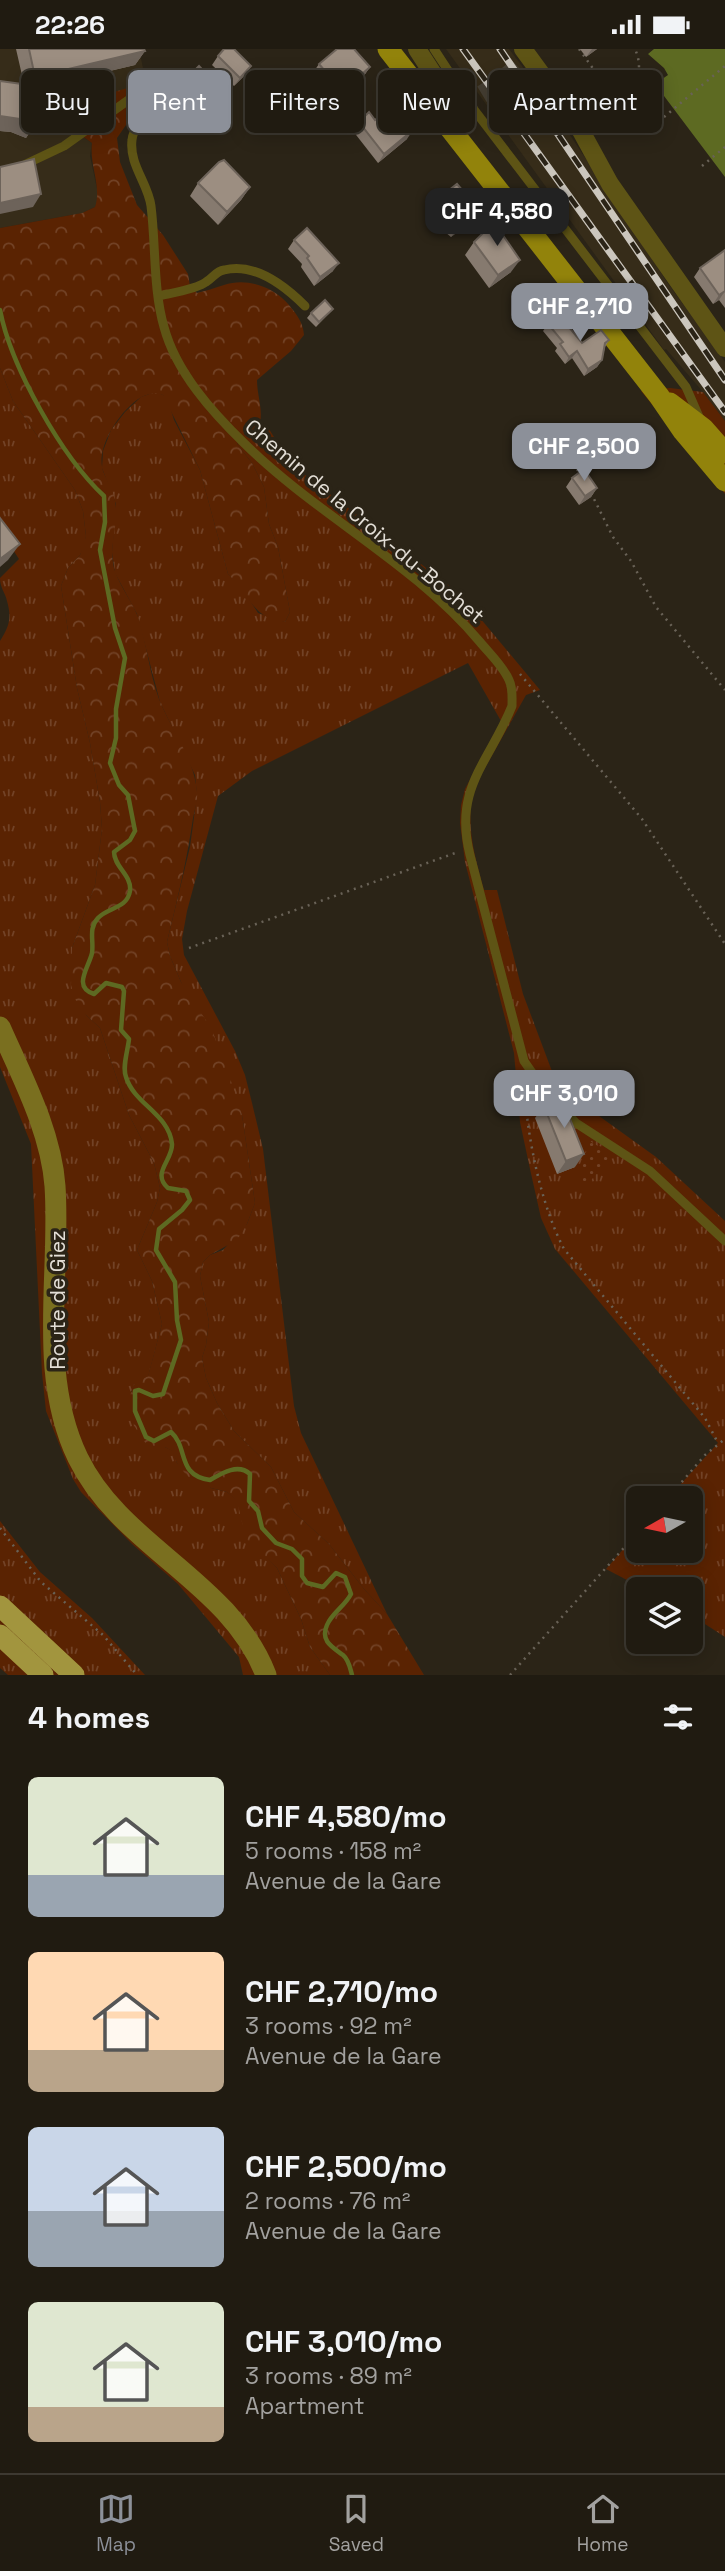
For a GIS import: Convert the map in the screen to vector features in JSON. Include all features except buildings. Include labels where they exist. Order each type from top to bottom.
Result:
[{"type":"highway","points":[[0,1605],[74,1675]]},
{"type":"highway","points":[[0,1635],[43,1675]]},
{"type":"main road","points":[[387,49],[659,396],[710,443],[725,481]]},
{"type":"street","points":[[417,49],[431,70]]},
{"type":"street","points":[[525,53],[575,120],[610,184],[725,348]]},
{"type":"street","name":"Route de Giez","points":[[0,1027],[43,1130],[53,1168],[56,1223],[53,1338],[55,1369],[66,1428],[78,1458],[93,1485],[114,1509],[158,1551],[213,1597],[236,1622],[253,1646],[266,1675]]},
{"type":"lane","points":[[434,49],[472,107],[686,387],[710,443]]},
{"type":"lane","name":"Chemin de la Croix-du-Bochet","points":[[22,166],[64,146],[170,73],[174,80],[172,89],[139,125],[131,143],[135,165],[150,202],[163,327],[175,356],[201,395],[269,467],[436,598],[473,634],[509,680],[513,694],[512,706],[468,795],[464,821],[468,849],[524,1061],[540,1084],[576,1123],[650,1171],[725,1241]]},
{"type":"lane","points":[[159,296],[205,284],[219,271],[240,269],[271,279],[305,306]]},
{"type":"path","points":[[579,49],[594,70]]},
{"type":"path","points":[[635,49],[640,70]]},
{"type":"path","points":[[664,117],[725,66]]},
{"type":"path","points":[[702,166],[725,147]]},
{"type":"path","points":[[557,441],[565,457],[584,479]]},
{"type":"path","points":[[590,491],[613,537],[631,561],[656,607],[725,690]]},
{"type":"path","points":[[189,948],[468,849]]},
{"type":"path","points":[[524,1061],[526,1121],[554,1230],[564,1249],[705,1418],[719,1444]]},
{"type":"path","points":[[678,1486],[705,1455],[725,1439]]},
{"type":"path","points":[[0,1528],[41,1582],[103,1635],[137,1675]]},
{"type":"path","points":[[510,1675],[626,1546]]},
{"type":"shaded area","points":[[0,49],[139,49],[143,70],[128,70],[128,97],[114,105],[114,70],[21,70],[21,133],[78,133],[92,143],[90,156],[99,198],[95,207],[82,213],[0,228]]},
{"type":"shaded area","points":[[446,49],[509,49],[525,70],[489,70],[489,108],[475,89],[475,70],[461,70]]},
{"type":"shaded area","points":[[654,49],[725,49],[725,177],[662,93],[662,79],[668,75],[648,54]]},
{"type":"shaded area","points":[[507,133],[569,133],[667,282],[725,362],[725,421],[703,392],[666,349],[664,350]]},
{"type":"green space","points":[[128,88],[128,123],[117,138],[120,162],[137,205],[163,235],[188,274],[190,286],[197,293],[233,283],[260,285],[276,293],[292,309],[301,322],[304,335],[291,351],[257,380],[260,423],[247,432],[237,444],[252,463],[264,487],[269,524],[278,547],[290,612],[285,622],[274,620],[258,611],[228,574],[200,470],[163,395],[146,395],[127,409],[110,433],[102,456],[103,471],[113,493],[116,510],[113,565],[138,617],[159,699],[187,755],[197,792],[185,865],[167,942],[181,982],[211,1028],[229,1075],[242,1115],[255,1203],[237,1240],[203,1262],[200,1276],[209,1322],[202,1358],[206,1378],[234,1431],[271,1467],[294,1512],[329,1544],[387,1614],[424,1675],[330,1675],[310,1647],[301,1619],[277,1568],[246,1539],[237,1501],[227,1492],[211,1488],[187,1476],[172,1451],[165,1447],[149,1447],[134,1425],[129,1409],[135,1383],[148,1376],[162,1324],[152,1281],[137,1250],[160,1188],[154,1163],[129,1115],[100,1028],[86,1015],[75,999],[71,985],[72,948],[95,885],[102,829],[100,802],[77,688],[61,586],[68,568],[80,555],[86,536],[83,511],[75,490],[13,401],[0,368],[0,228],[82,213],[95,207],[97,192],[92,143],[78,133],[114,133],[114,92]]},
{"type":"green space","points":[[0,368],[13,401],[75,490],[83,511],[86,536],[84,546],[68,568],[61,586],[77,688],[100,802],[102,829],[95,885],[72,948],[86,1015],[100,1028],[129,1115],[154,1163],[160,1188],[137,1250],[152,1281],[162,1324],[148,1377],[135,1384],[131,1392],[165,1447],[173,1451],[177,1463],[211,1488],[227,1492],[238,1501],[264,1555],[277,1568],[301,1619],[310,1647],[330,1675],[243,1675],[239,1657],[178,1584],[132,1544],[81,1492],[73,1479],[46,1411],[31,1144],[0,1067],[0,641],[7,627],[9,607],[0,578],[19,559],[0,530]]},
{"type":"green space","points":[[670,388],[703,392],[725,421],[725,494],[641,391]]},
{"type":"green space","points":[[155,392],[168,400],[174,420],[200,470],[228,574],[240,585],[258,613],[285,622],[290,612],[278,547],[269,524],[264,487],[252,463],[237,444],[247,432],[260,423],[267,426],[291,464],[460,594],[540,690],[526,695],[473,789],[470,816],[474,852],[484,890],[497,890],[523,994],[553,1074],[574,1098],[656,1157],[725,1221],[725,1637],[703,1623],[703,1577],[626,1577],[626,1580],[606,1569],[626,1546],[626,1563],[704,1563],[704,1486],[679,1486],[718,1443],[555,1249],[541,1218],[520,1122],[514,1053],[465,862],[460,823],[465,789],[501,721],[468,663],[252,771],[218,796],[182,939],[184,955],[235,1051],[252,1103],[263,1149],[294,1406],[301,1433],[387,1614],[329,1544],[294,1512],[271,1467],[234,1431],[217,1403],[206,1378],[202,1358],[209,1322],[200,1276],[203,1262],[210,1255],[223,1250],[247,1224],[255,1203],[242,1115],[181,982],[167,942],[190,847],[197,795],[195,775],[160,702],[137,614],[115,573],[112,552],[116,504],[102,468],[103,451],[111,430],[141,397]]},
{"type":"green space","points":[[590,1141],[612,1155],[583,1190],[580,1165]]},
{"type":"green space","points":[[0,1521],[40,1572],[92,1618],[145,1675],[8,1675],[0,1668]]},
{"type":"waterway","points":[[0,310],[15,358],[40,410],[72,459],[104,496],[105,522],[100,550],[115,628],[125,658],[116,709],[116,738],[110,763],[119,785],[128,795],[135,831],[130,840],[114,852],[128,880],[130,891],[121,905],[102,914],[95,922],[92,930],[92,953],[83,982],[87,991],[94,994],[106,983],[122,987],[124,991],[121,1030],[129,1039],[126,1077],[136,1095],[165,1125],[169,1134],[172,1144],[162,1172],[163,1182],[168,1188],[186,1191],[190,1200],[159,1229],[156,1250],[175,1282],[181,1340],[163,1394],[153,1396],[135,1391],[135,1411],[146,1437],[154,1441],[171,1432],[180,1446],[187,1467],[199,1477],[210,1480],[235,1469],[250,1474],[249,1501],[258,1511],[262,1528],[276,1543],[292,1549],[302,1559],[302,1576],[307,1583],[323,1587],[336,1573],[345,1577],[351,1594],[329,1621],[325,1635],[328,1643],[347,1659],[352,1675]]},
{"type":"tunnel","points":[[475,98],[503,79],[528,57]]},
{"type":"railway","points":[[463,49],[725,412]]},
{"type":"railway","points":[[500,49],[725,380]]}]
